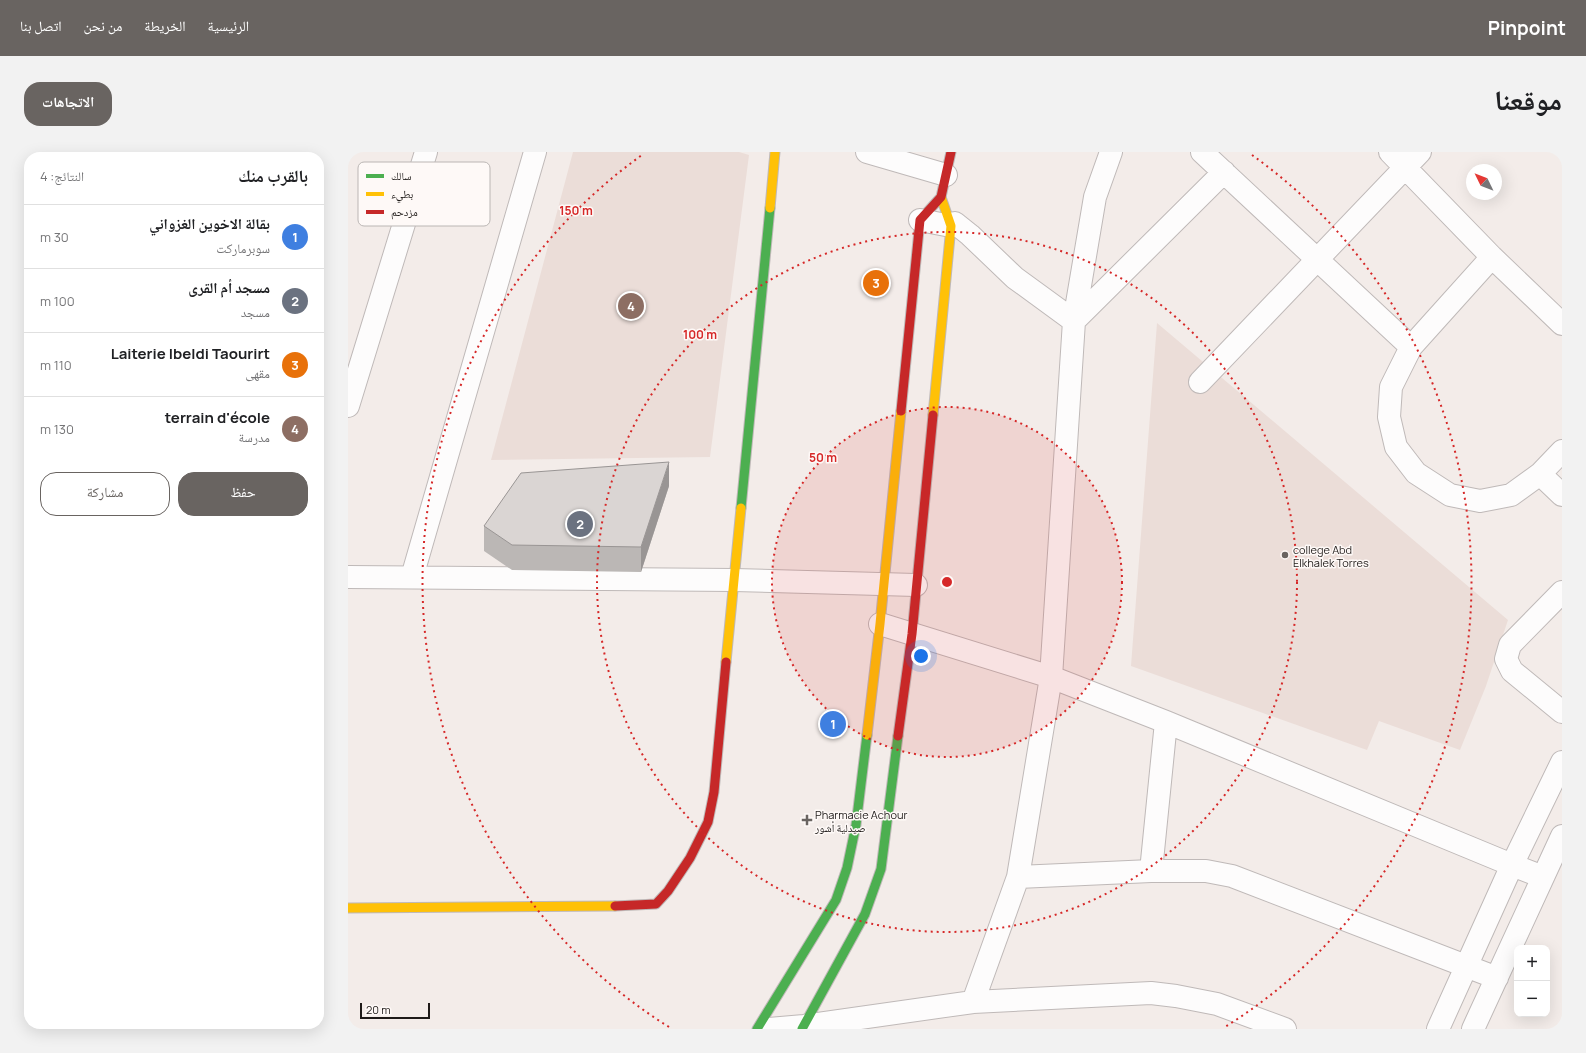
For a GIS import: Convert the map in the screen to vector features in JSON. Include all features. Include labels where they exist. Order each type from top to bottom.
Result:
[{"type":"street","points":[[423,162],[426,152]]},
{"type":"street","points":[[412,577],[535,152]]},
{"type":"street","points":[[348,908],[641,906],[656,904],[668,891],[690,858],[708,822],[714,792],[775,152]]},
{"type":"street","points":[[867,152],[946,175]]},
{"type":"street","points":[[757,1029],[836,900],[847,868],[856,825],[880,624],[920,220],[941,197],[951,152]]},
{"type":"street","points":[[972,1002],[1018,877],[1051,677],[1074,320],[1095,197],[1111,152]]},
{"type":"street","points":[[1202,152],[1411,347]]},
{"type":"street","points":[[1390,152],[1412,160],[1492,257],[1562,324]]},
{"type":"street","points":[[1200,382],[1412,160]]},
{"type":"street","points":[[1074,320],[1224,172]]},
{"type":"street","points":[[803,1028],[865,914],[881,869],[912,634],[951,226],[941,197]]},
{"type":"street","points":[[920,220],[951,226],[955,223],[970,235],[1015,278],[1074,320]]},
{"type":"street","points":[[348,406],[403,226]]},
{"type":"street","points":[[1492,257],[1411,347],[1391,387],[1389,417],[1396,447],[1416,474],[1450,495],[1480,501],[1511,495],[1540,474],[1562,451]]},
{"type":"street","points":[[1540,474],[1562,495]]},
{"type":"street","points":[[348,577],[734,580],[916,585]]},
{"type":"street","points":[[1562,592],[1510,645],[1506,659],[1512,671],[1562,712]]},
{"type":"street","points":[[880,624],[1051,677],[1166,722],[1543,877]]},
{"type":"street","points":[[1151,870],[1166,722]]},
{"type":"street","points":[[1438,1029],[1512,865],[1562,762]]},
{"type":"street","points":[[1473,1029],[1562,836]]},
{"type":"street","points":[[1018,877],[1151,870],[1206,871],[1232,876],[1497,978]]},
{"type":"street","points":[[769,1029],[803,1028],[972,1002],[1151,993],[1217,1004],[1285,1029]]},
{"type":"shaded area","points":[[573,152],[739,152],[749,155],[710,457],[491,460]]},
{"type":"shaded area","name":"college Abd Elkhalek Torres","points":[[1157,323],[1508,620],[1486,686],[1460,750],[1379,721],[1367,750],[1131,666]]},
{"type":"building","points":[[669,462],[641,547],[512,545],[484,526],[521,473]]},
{"type":"traffic: fast","points":[[741,508],[770,208]]},
{"type":"traffic: fast","points":[[757,1029],[836,900],[847,868],[856,825],[867,735]]},
{"type":"traffic: fast","points":[[802,1029],[865,914],[881,869],[898,736]]},
{"type":"traffic: slow","points":[[770,208],[775,152]]},
{"type":"traffic: slow","points":[[933,415],[951,226],[941,197]]},
{"type":"traffic: slow","points":[[867,735],[880,624],[901,411]]},
{"type":"traffic: slow","points":[[726,662],[741,508]]},
{"type":"traffic: slow","points":[[348,908],[615,906]]},
{"type":"traffic: jam","points":[[901,411],[920,220],[941,197],[951,152]]},
{"type":"traffic: jam","points":[[898,736],[912,634],[933,415]]},
{"type":"traffic: jam","points":[[615,906],[656,904],[668,891],[690,858],[708,822],[714,792],[726,662]]},
{"type":"place","name":"Laiterie lbeldi Taourirt","points":[[876,283]]},
{"type":"place","name":"terrain d'école","points":[[631,306]]},
{"type":"place","name":"مسجد أم القرى","points":[[580,524]]},
{"type":"place","name":"college Abd Elkhalek Torres","points":[[1285,555]]},
{"type":"place","name":"بقالة الاخوين الغزواني","points":[[833,724]]},
{"type":"place","name":"Pharmacie Achour صيدلية أشور","points":[[807,820]]}]
